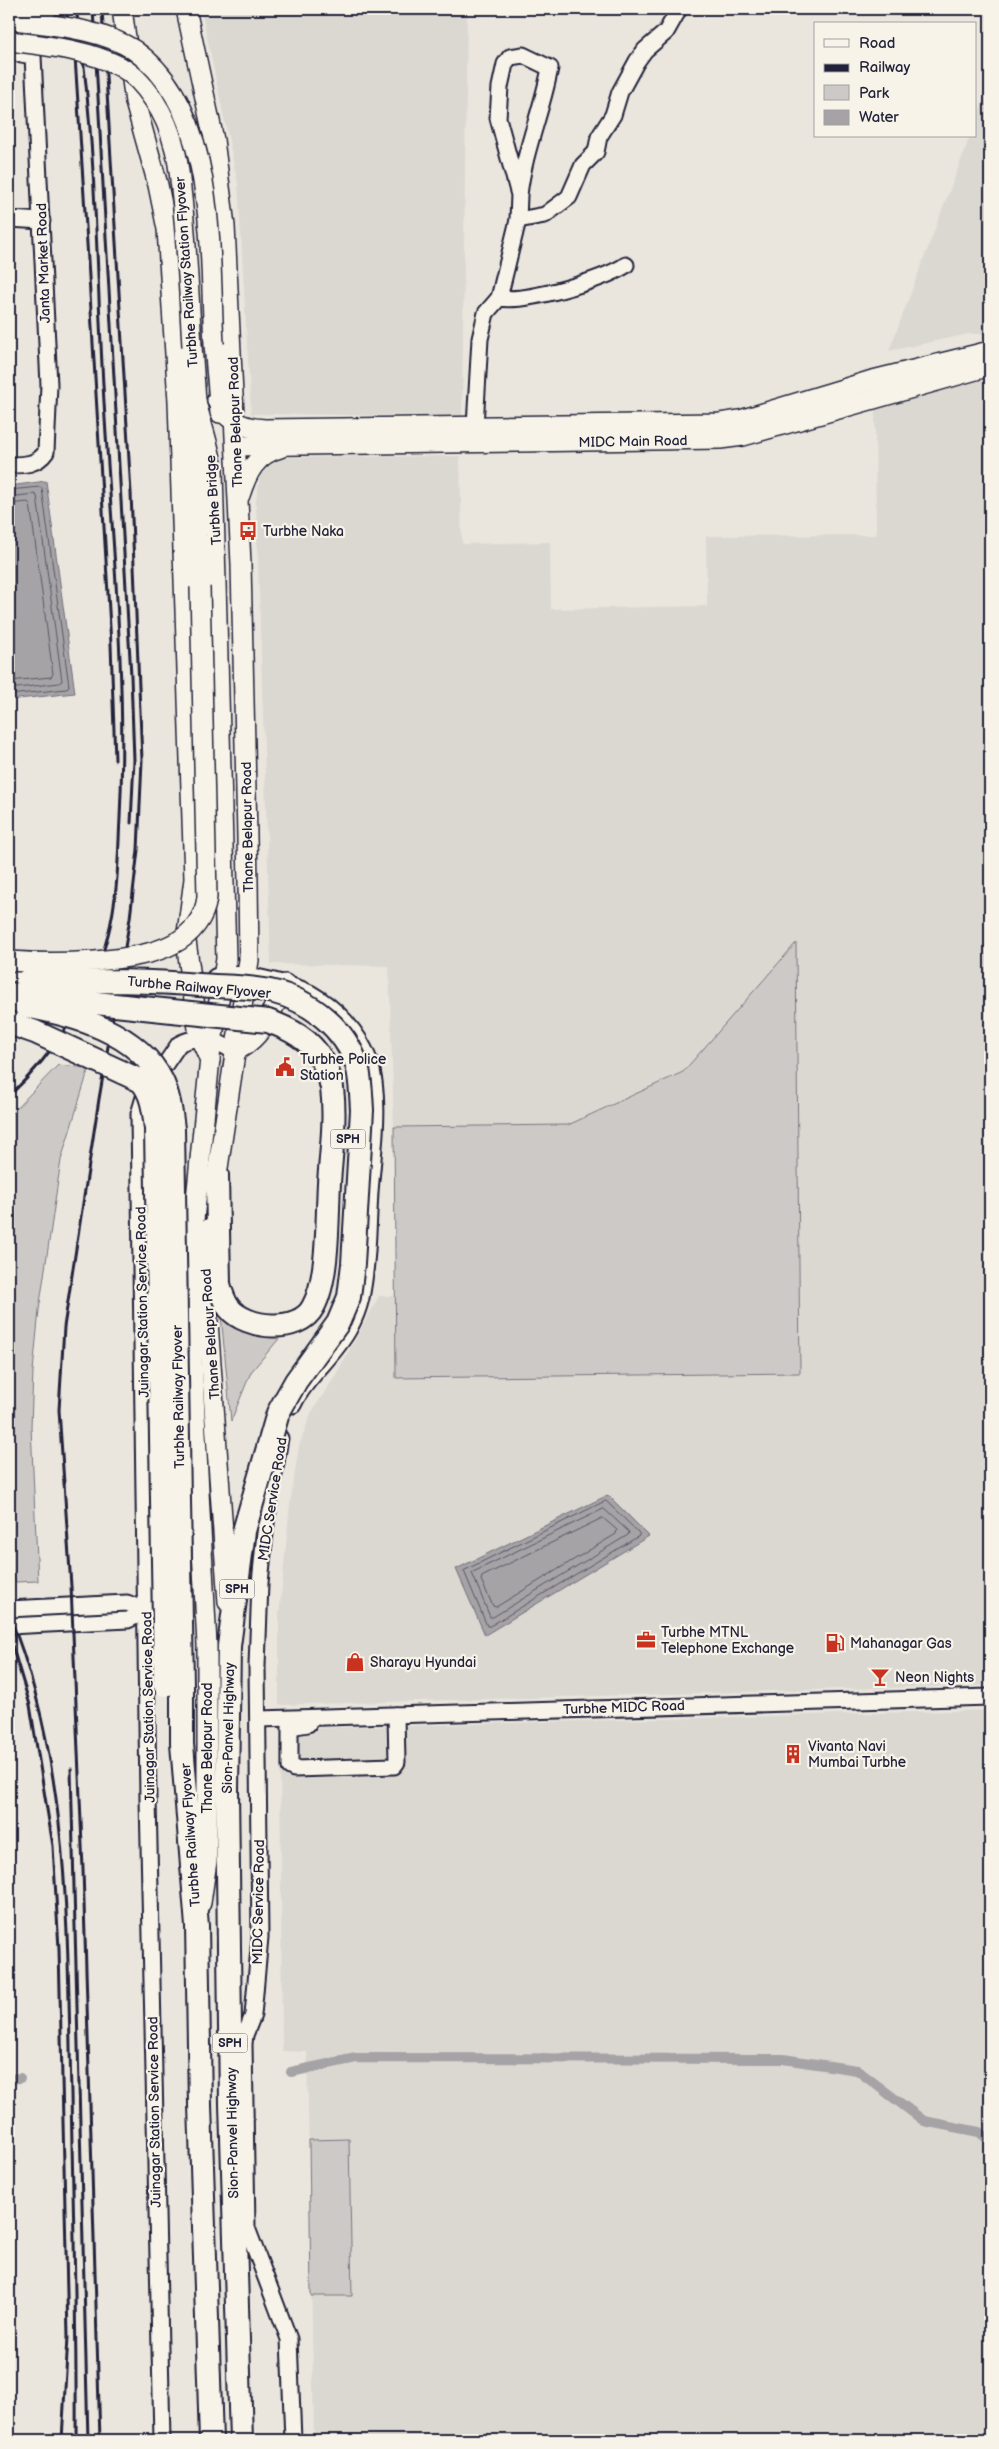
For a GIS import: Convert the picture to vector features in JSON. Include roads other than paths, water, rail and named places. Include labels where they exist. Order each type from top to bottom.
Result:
[{"type":"highway","points":[[15,985],[268,1021],[300,1035],[322,1059],[329,1075],[332,1090],[331,1145],[324,1263],[320,1291],[313,1309],[302,1318],[274,1326],[257,1324],[241,1318],[230,1309],[223,1298],[219,1284],[217,1175]]},
{"type":"highway","name":"Turbhe Railway Flyover","points":[[15,985],[272,1005],[309,1022],[324,1035],[336,1050],[345,1069],[349,1088],[348,1146],[340,1264],[336,1294],[327,1317],[274,1388],[264,1408],[255,1434],[249,1467],[244,1531],[229,1646]]},
{"type":"highway","name":"Turbhe Railway Flyover","points":[[9,1004],[52,1011],[103,1029],[130,1043],[149,1061],[162,1081],[170,1104],[174,1139],[174,1685]]},
{"type":"highway","name":"Turbhe Railway Flyover","points":[[9,1023],[35,1032],[141,1081],[146,1086],[153,1107],[156,1129],[174,1685],[182,1744],[197,1926]]},
{"type":"highway","name":"Sion-Panvel Highway","points":[[229,1646],[227,1801],[241,2228],[241,2440]]},
{"type":"highway","name":"SPH","points":[[197,1926],[200,2115],[211,2440]]},
{"type":"main road","points":[[9,18],[47,9]]},
{"type":"main road","name":"Thane Belapur Road","points":[[122,9],[135,102],[141,130],[158,185],[167,229],[187,401],[184,572],[194,879],[186,941],[196,1005],[210,1060],[188,1280],[207,1645],[207,1861],[197,1926]]},
{"type":"main road","name":"Thane Belapur Road","points":[[186,9],[214,140],[226,236],[226,400]]},
{"type":"main road","name":"Turbhe Railway Station Flyover","points":[[9,18],[81,30],[133,49],[166,81],[178,99],[196,143],[207,227],[214,344],[226,400]]},
{"type":"main road","name":"Turbhe Railway Station Flyover","points":[[9,41],[76,52],[121,67],[148,92],[158,108],[174,146],[185,228],[192,346],[187,401]]},
{"type":"main road","name":"MIDC Main Road","points":[[235,421],[252,428],[265,438],[291,446],[591,433],[720,423],[740,420],[869,381],[990,351]]},
{"type":"main road","name":"MIDC Main Road","points":[[236,446],[265,438],[475,426],[707,440],[743,436],[990,366]]},
{"type":"main road","points":[[235,421],[221,410],[226,400],[246,422],[265,438]]},
{"type":"main road","name":"Turbhe Bridge","points":[[226,400],[221,415],[236,446]]},
{"type":"main road","points":[[9,961],[84,960],[150,952],[162,949],[183,938],[203,914],[207,897],[197,471],[187,401]]},
{"type":"main road","name":"Turbhe Bridge","points":[[187,401],[212,460],[217,571]]},
{"type":"main road","name":"Thane Belapur Road","points":[[229,1646],[220,1474],[205,1280],[217,1175],[249,960],[235,421]]},
{"type":"main road","points":[[237,501],[245,479],[258,460],[274,450],[291,446]]},
{"type":"main road","points":[[198,527],[217,571]]},
{"type":"main road","points":[[184,572],[198,527]]},
{"type":"main road","name":"Thane Belapur Road","points":[[206,1040],[224,973],[226,950],[217,571]]},
{"type":"main road","points":[[234,1052],[254,1040],[285,984]]},
{"type":"street","points":[[9,52],[12,9]]},
{"type":"street","points":[[518,220],[545,215],[569,197],[583,165],[596,152],[599,137],[613,115],[620,92],[637,61],[645,50],[666,32],[679,9]]},
{"type":"street","name":"Janta Market Road","points":[[9,52],[33,56],[48,385],[48,441],[46,452],[41,459],[32,464],[9,465]]},
{"type":"street","points":[[475,426],[480,338],[486,313],[499,298],[506,262],[518,220],[523,167],[534,134],[550,68],[523,55],[510,57],[505,64],[500,87],[498,118],[519,195]]},
{"type":"street","points":[[9,219],[42,221]]},
{"type":"street","points":[[499,298],[510,300],[535,296],[611,275],[626,265]]},
{"type":"street","points":[[196,1005],[214,977],[224,973]]},
{"type":"street","name":"MIDC Service Road","points":[[224,973],[285,984],[301,989],[324,1001],[342,1017],[358,1037],[369,1061],[374,1086],[366,1265],[361,1300],[350,1329],[295,1401],[280,1439],[266,1523],[260,1583],[260,1937],[254,2016],[245,2035],[244,2044],[241,2228],[290,2339],[293,2440]]},
{"type":"street","points":[[206,1040],[223,1044],[234,1052]]},
{"type":"street","name":"Juinagar Station Service Road","points":[[162,2440],[149,1819],[139,1114],[145,1094],[178,1044],[206,1040]]},
{"type":"street","points":[[9,1609],[128,1603],[147,1611]]},
{"type":"street","points":[[9,1626],[128,1620],[147,1611]]},
{"type":"street","name":"Turbhe MIDC Road","points":[[259,1719],[396,1718],[990,1697]]},
{"type":"street","points":[[396,1718],[396,1766],[294,1769],[290,1767],[290,1727],[296,1724],[396,1718]]},
{"type":"water","points":[[46,481],[75,693],[9,700],[9,486]]},
{"type":"water","points":[[608,1495],[649,1536],[485,1635],[456,1569]]},
{"type":"waterway","points":[[291,2072],[356,2058],[783,2059],[857,2070],[924,2121],[979,2132],[990,2141]]},
{"type":"waterway","points":[[9,2079],[20,2078]]},
{"type":"railway","points":[[66,9],[75,57],[111,644],[115,760]]},
{"type":"railway","points":[[9,1096],[56,1043],[82,1002],[101,958],[108,935],[116,892],[118,862],[122,766],[118,610],[104,402],[92,155],[83,58],[76,9]]},
{"type":"railway","points":[[93,9],[131,676],[134,760],[131,823]]},
{"type":"railway","points":[[100,2440],[83,1869],[71,1586],[59,1410],[64,1327],[99,1099],[130,918],[138,850],[142,760],[131,493],[102,9]]},
{"type":"railway","points":[[9,1615],[29,1672],[44,1730],[55,1790],[62,1850],[68,1972],[76,2440]]},
{"type":"railway","points":[[9,1635],[30,1705],[53,1846],[59,1949],[68,2337],[62,2440]]},
{"type":"railway","points":[[71,1769],[88,2440]]},
{"type":"place","name":"Turbhe Naka","points":[[248,531]]},
{"type":"place","name":"Turbhe Police Station","points":[[285,1067]]},
{"type":"place","name":"Turbhe MTNL Telephone Exchange","points":[[646,1640]]},
{"type":"place","name":"Mahanagar Gas","points":[[835,1643]]},
{"type":"place","name":"Sharayu Hyundai","points":[[355,1662]]},
{"type":"place","name":"Neon Nights","points":[[880,1677]]},
{"type":"place","name":"Vivanta Navi Mumbai Turbhe","points":[[793,1754]]}]
